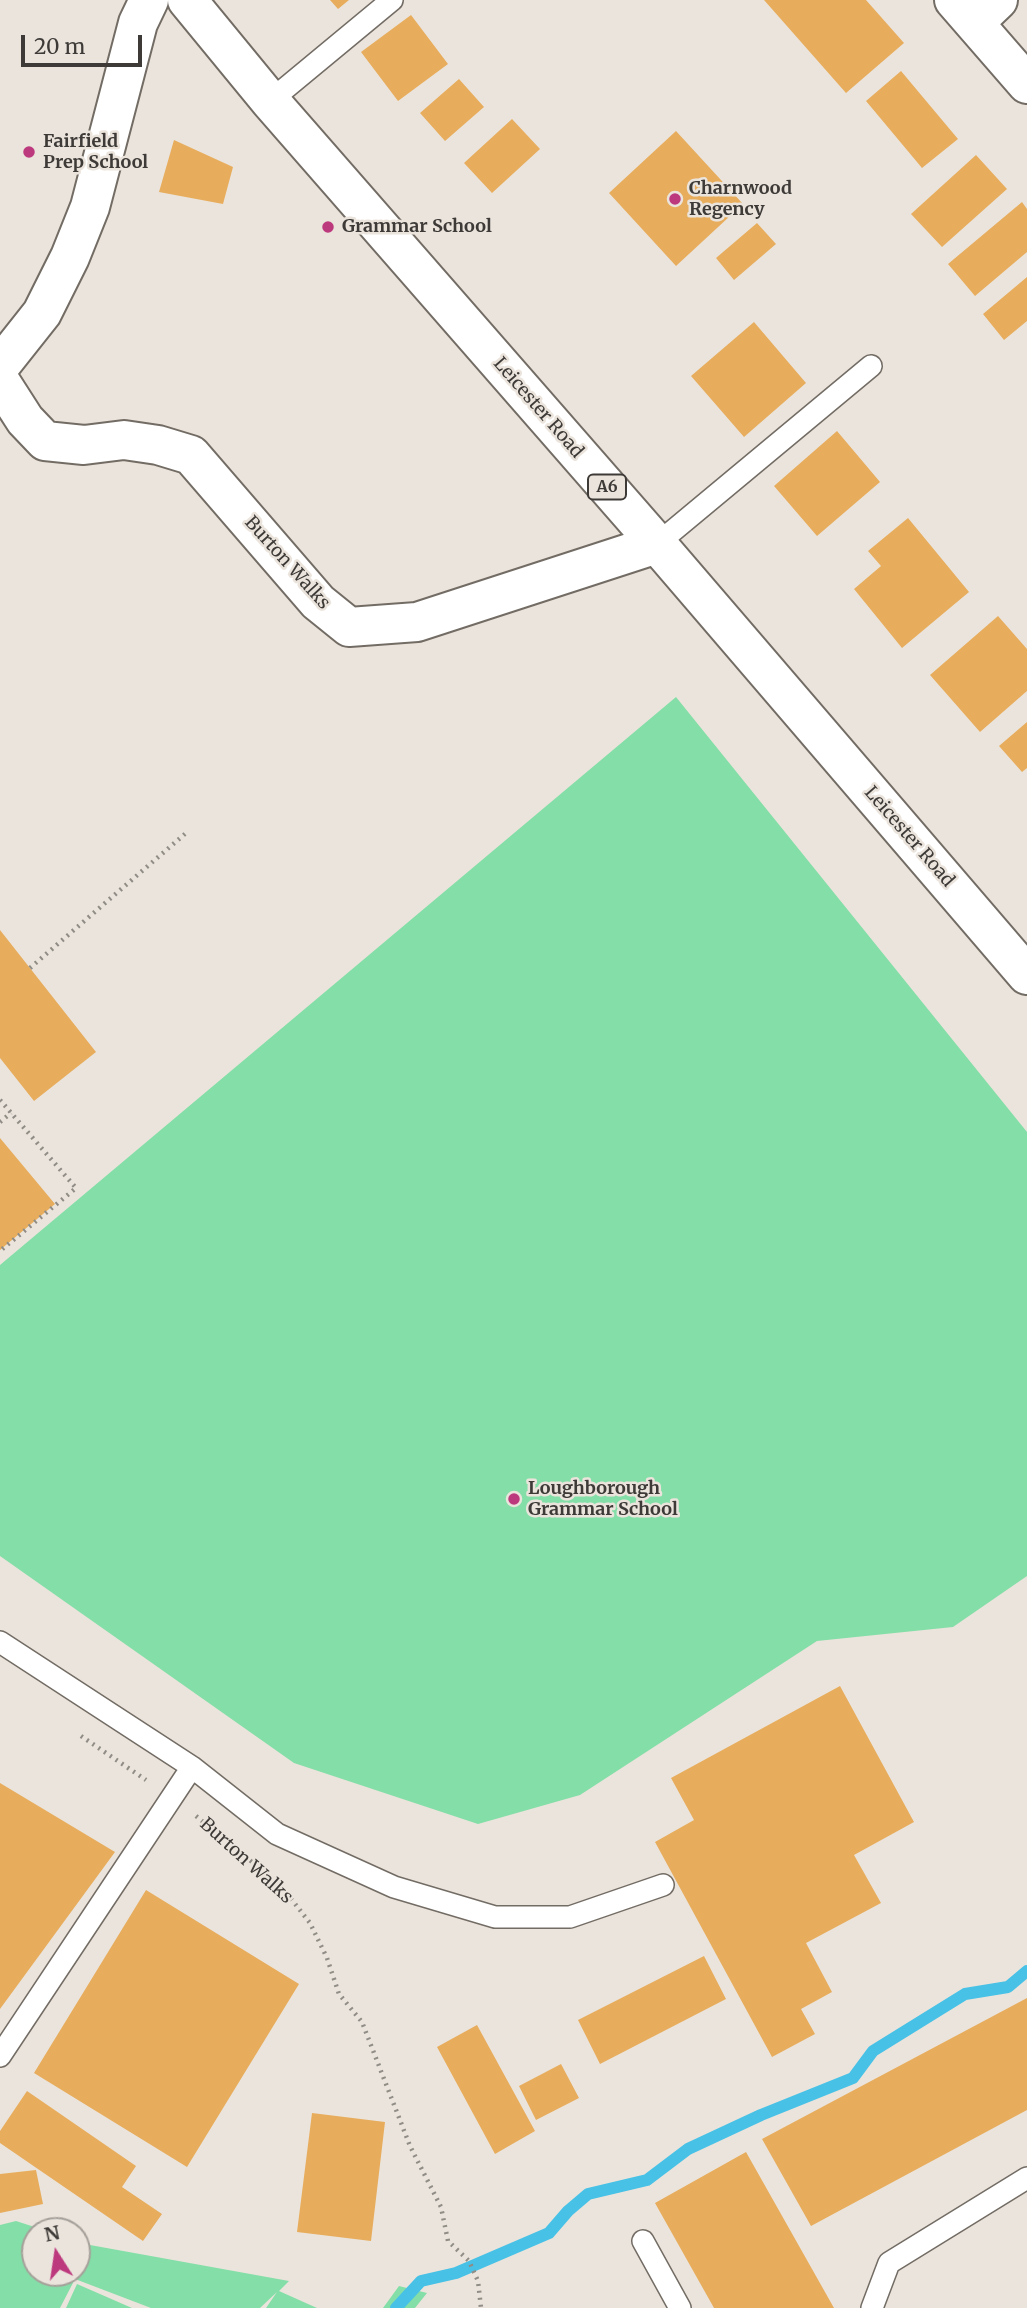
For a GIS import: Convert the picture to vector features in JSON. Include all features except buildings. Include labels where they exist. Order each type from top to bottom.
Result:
[{"type":"main road","points":[[0,366],[42,313],[70,257],[90,207],[138,23],[149,0]]},
{"type":"main road","name":"Leicester Road","points":[[187,0],[270,101],[657,544],[1027,975]]},
{"type":"main road","points":[[976,7],[1027,84]]},
{"type":"main road","name":"Burton Walks","points":[[0,381],[25,420],[45,441],[84,445],[124,440],[158,445],[191,455],[318,602],[349,627],[416,622],[657,544]]},
{"type":"lane","points":[[270,101],[392,0]]},
{"type":"lane","points":[[657,544],[871,366]]},
{"type":"lane","points":[[0,1642],[192,1767],[277,1834],[394,1887],[495,1917],[570,1917],[663,1885]]},
{"type":"lane","points":[[0,2056],[192,1767]]},
{"type":"lane","points":[[872,2308],[889,2263],[1027,2178]]},
{"type":"lane","points":[[643,2241],[680,2308]]},
{"type":"path","points":[[30,968],[186,833]]},
{"type":"path","points":[[0,1100],[76,1188],[0,1251]]},
{"type":"path","points":[[0,1122],[11,1113]]},
{"type":"path","name":"Burton Walks","points":[[77,1733],[220,1834],[268,1875],[310,1923],[327,1958],[339,1994],[362,2022],[410,2146],[440,2207],[448,2241],[469,2261],[478,2280],[481,2308]]},
{"type":"green space","points":[[676,697],[1027,1132],[1027,1576],[953,1627],[817,1641],[580,1795],[478,1824],[294,1763],[0,1556],[0,1265]]},
{"type":"green space","points":[[16,2221],[21,2223],[21,2287],[71,2287],[60,2308],[0,2308],[0,2225]]},
{"type":"green space","points":[[91,2245],[289,2281],[279,2291],[317,2308],[266,2308],[277,2292],[260,2308],[151,2308],[91,2285]]},
{"type":"green space","points":[[399,2286],[427,2293],[415,2308],[383,2308]]},
{"type":"green space","points":[[76,2287],[84,2287],[132,2308],[66,2308]]},
{"type":"waterway","points":[[396,2308],[421,2281],[456,2273],[549,2233],[568,2211],[588,2194],[647,2180],[688,2149],[761,2115],[853,2078],[873,2051],[965,1994],[1008,1987],[1027,1971]]},
{"type":"place","name":"Fairfield Prep School","points":[[29,152]]},
{"type":"place","name":"Charnwood Regency","points":[[675,199]]},
{"type":"place","name":"Grammar School","points":[[328,227]]},
{"type":"place","name":"Loughborough Grammar School","points":[[514,1499]]}]
